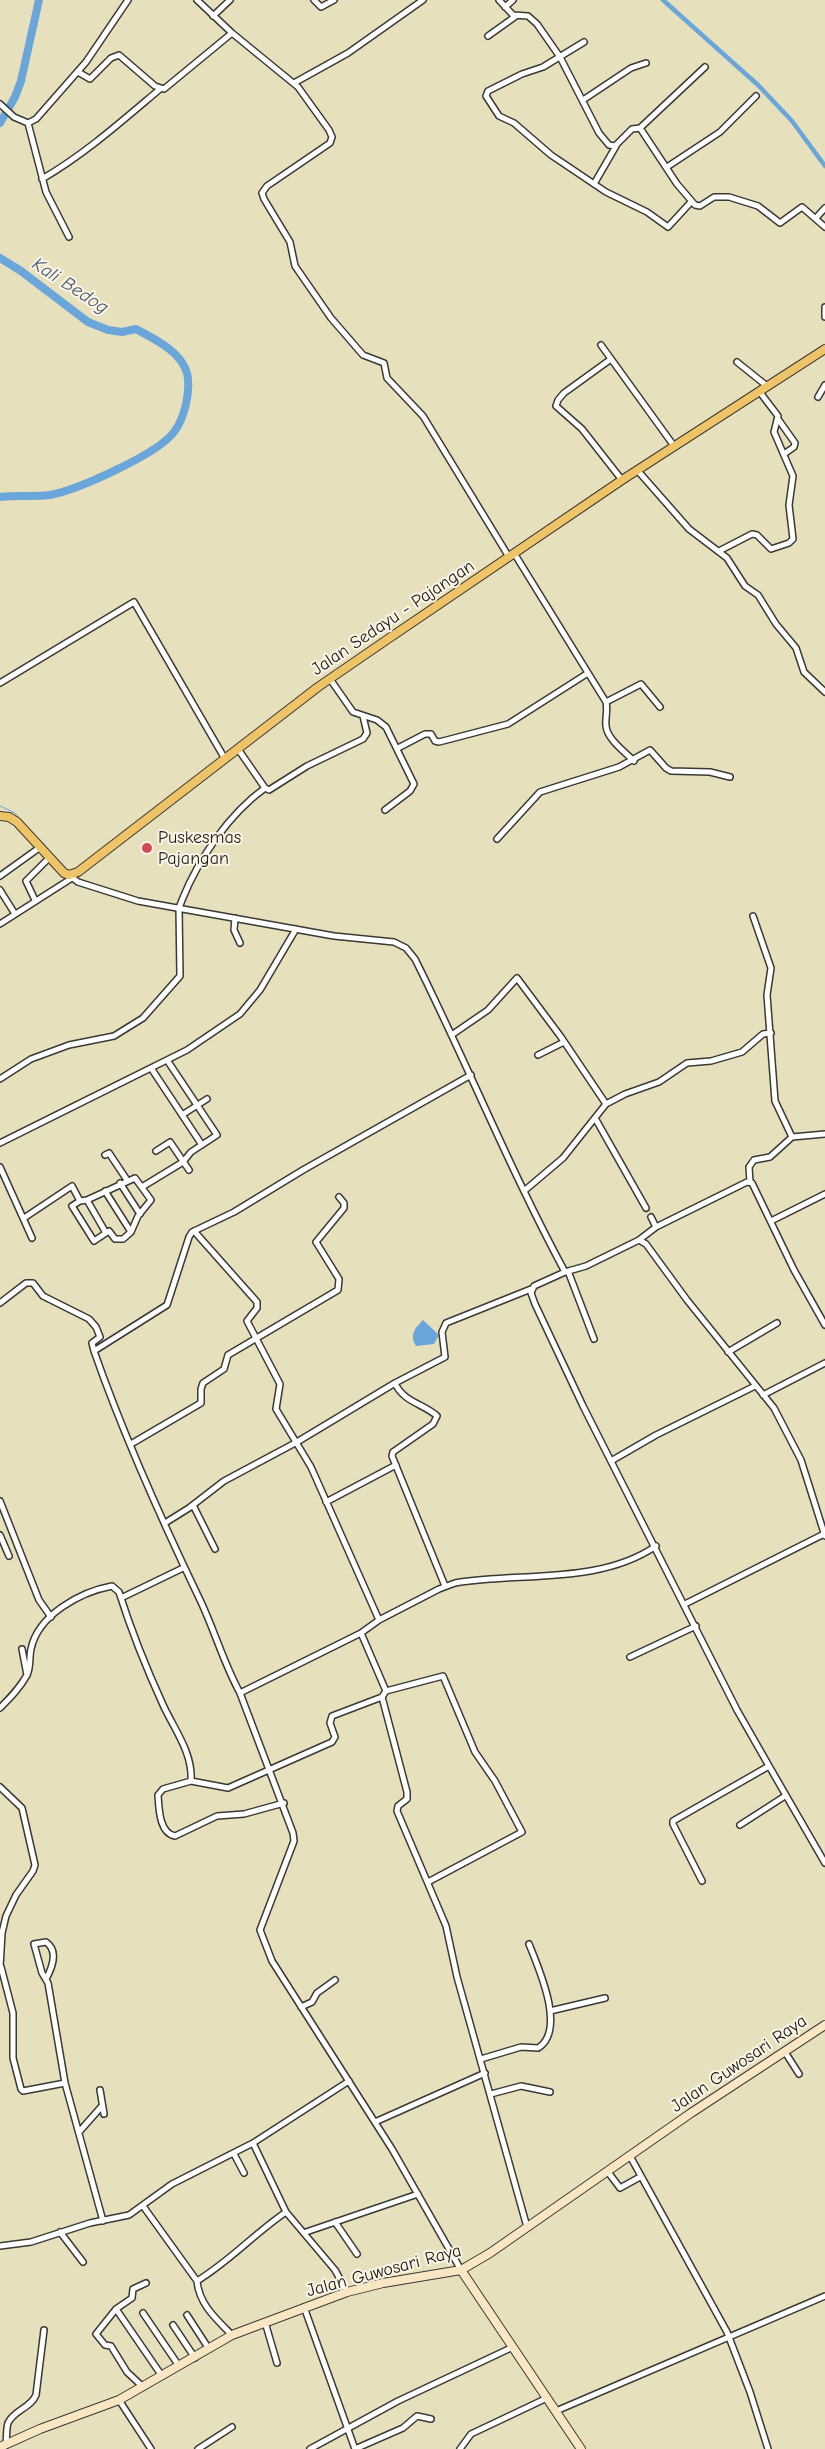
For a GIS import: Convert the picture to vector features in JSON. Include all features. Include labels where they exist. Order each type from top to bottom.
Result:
[{"type":"main road","name":"Jalan Sedayu - Pajangan","points":[[71,877],[330,679],[622,480],[825,349]]},
{"type":"main road","points":[[4,816],[22,828],[48,858],[71,877]]},
{"type":"street","points":[[1,106],[14,117],[28,123],[36,119],[78,72],[100,43],[128,0]]},
{"type":"street","points":[[197,0],[232,33],[294,83],[318,114],[332,139],[328,145],[267,186],[262,193],[264,200],[290,242],[295,266],[356,349],[363,355],[384,363],[387,378],[423,416],[606,702],[607,731],[634,760]]},
{"type":"street","points":[[213,16],[230,0]]},
{"type":"street","points":[[314,0],[321,7],[334,0]]},
{"type":"street","points":[[294,83],[348,52],[423,0]]},
{"type":"street","points":[[500,0],[516,16],[531,17],[560,57],[584,100],[599,133],[610,146],[616,145]]},
{"type":"street","points":[[505,7],[513,0]]},
{"type":"street","points":[[488,36],[516,16]]},
{"type":"street","points":[[42,179],[113,130],[160,89],[168,87],[232,33]]},
{"type":"street","points":[[584,42],[543,67],[496,86],[488,91],[486,96],[500,117],[514,123],[551,155],[594,184],[668,227],[691,202]]},
{"type":"street","points":[[78,72],[90,79],[111,58],[119,55],[160,89]]},
{"type":"street","points":[[584,100],[631,68],[646,63]]},
{"type":"street","points":[[594,184],[616,145],[632,129],[640,128],[704,67]]},
{"type":"street","points":[[667,167],[720,132],[756,96]]},
{"type":"street","points":[[28,123],[42,179],[68,237]]},
{"type":"street","points":[[640,128],[691,202],[698,206],[714,197],[729,197],[758,206],[778,223],[802,208],[825,227]]},
{"type":"street","points":[[816,218],[825,208]]},
{"type":"street","points":[[825,307],[825,317]]},
{"type":"street","points":[[601,345],[674,446]]},
{"type":"street","points":[[611,359],[564,393],[556,406],[582,429],[622,480]]},
{"type":"street","points":[[737,362],[767,386]]},
{"type":"street","points":[[818,397],[825,385]]},
{"type":"street","points":[[759,391],[795,443],[794,447],[784,454]]},
{"type":"street","points":[[719,551],[752,534],[757,535],[771,548],[792,541],[789,505],[793,476],[774,432],[778,419]]},
{"type":"street","points":[[638,471],[689,529],[727,558],[745,586],[758,595],[773,619],[796,648],[804,672],[825,692]]},
{"type":"street","points":[[0,683],[134,602],[225,760]]},
{"type":"street","points":[[398,748],[425,734],[431,734],[435,741],[439,742],[508,724],[588,673]]},
{"type":"street","points":[[330,679],[352,710],[381,722],[398,748],[414,786],[385,810]]},
{"type":"street","points":[[606,702],[641,684],[660,707]]},
{"type":"street","points":[[238,749],[265,788],[269,790],[307,766],[363,739],[367,733],[363,716]]},
{"type":"street","points":[[497,839],[540,792],[593,776],[634,760],[650,750],[671,771],[710,772],[730,777]]},
{"type":"street","points":[[0,1079],[31,1059],[48,1052],[114,1036],[133,1026],[148,1013],[180,976],[179,908],[186,891],[224,826],[240,808],[265,788]]},
{"type":"street","points":[[0,810],[4,816]]},
{"type":"street","points":[[0,876],[39,848]]},
{"type":"street","points":[[35,900],[26,881],[48,858]]},
{"type":"street","points":[[0,924],[71,877],[78,882],[138,901],[296,929],[400,944],[415,959],[453,1034],[524,1191],[567,1272],[594,1339]]},
{"type":"street","points":[[0,890],[15,914]]},
{"type":"street","points":[[753,916],[771,968],[767,995],[775,1102],[792,1138]]},
{"type":"street","points":[[235,918],[234,930],[240,943]]},
{"type":"street","points":[[0,1144],[187,1050],[233,1019],[252,1002],[296,929]]},
{"type":"street","points":[[453,1034],[488,1010],[517,978],[606,1104]]},
{"type":"street","points":[[524,1191],[563,1158],[606,1104],[626,1094],[659,1082],[687,1064],[742,1052],[763,1034],[771,1033]]},
{"type":"street","points":[[538,1055],[564,1042]]},
{"type":"street","points":[[144,1076],[176,1060]]},
{"type":"street","points":[[142,1187],[183,1162],[216,1135],[169,1063]]},
{"type":"street","points":[[153,1071],[202,1145]]},
{"type":"street","points":[[94,1351],[167,1305],[189,1237],[194,1231],[234,1212],[303,1170],[471,1075]]},
{"type":"street","points":[[182,1115],[207,1099]]},
{"type":"street","points":[[596,1118],[646,1208]]},
{"type":"street","points":[[750,1182],[751,1162],[770,1157],[792,1138],[825,1134]]},
{"type":"street","points":[[156,1151],[170,1142],[189,1170]]},
{"type":"street","points":[[105,1155],[109,1153],[127,1180]]},
{"type":"street","points":[[0,1167],[32,1238]]},
{"type":"street","points":[[135,1178],[151,1200],[140,1214],[131,1232],[124,1238],[115,1239],[109,1231],[94,1241],[72,1206],[120,1184],[135,1178]]},
{"type":"street","points":[[750,1182],[755,1186],[794,1270],[825,1325]]},
{"type":"street","points":[[165,1523],[193,1505],[224,1481],[297,1442],[395,1383],[445,1357],[442,1332],[446,1323],[531,1289],[567,1272],[586,1266],[638,1240],[656,1227],[750,1182]]},
{"type":"street","points":[[120,1184],[140,1214]]},
{"type":"street","points":[[24,1218],[72,1186],[80,1201]]},
{"type":"street","points":[[105,1191],[131,1232]]},
{"type":"street","points":[[771,1221],[825,1194]]},
{"type":"street","points":[[131,1444],[201,1403],[200,1389],[203,1383],[224,1369],[228,1355],[338,1290],[339,1279],[316,1242],[344,1208],[344,1203],[339,1197]]},
{"type":"street","points":[[87,1200],[106,1233]]},
{"type":"street","points":[[651,1217],[656,1227]]},
{"type":"street","points":[[194,1231],[255,1299],[258,1306],[247,1320],[280,1384],[276,1408],[312,1467],[379,1620]]},
{"type":"street","points":[[638,1240],[651,1249],[728,1352],[764,1396],[788,1432],[801,1460],[824,1525],[825,1535],[685,1604]]},
{"type":"street","points":[[0,1303],[26,1283],[33,1283],[43,1296],[93,1323],[100,1337],[92,1343],[94,1351],[183,1568],[201,1603],[230,1675],[240,1693],[294,1833],[294,1841],[260,1933],[272,1962],[350,2081],[461,2270],[581,2449]]},
{"type":"street","points":[[531,1289],[534,1304],[737,1710],[825,1863]]},
{"type":"street","points":[[728,1352],[777,1323]]},
{"type":"street","points":[[764,1396],[825,1363]]},
{"type":"street","points":[[395,1383],[398,1389],[407,1397],[423,1409],[431,1411],[437,1416],[437,1420],[392,1452],[444,1586]]},
{"type":"street","points":[[611,1461],[656,1435],[755,1386]]},
{"type":"street","points":[[326,1502],[396,1465]]},
{"type":"street","points":[[0,1502],[39,1600],[50,1617]]},
{"type":"street","points":[[193,1505],[215,1549]]},
{"type":"street","points":[[0,1535],[8,1556]]},
{"type":"street","points":[[240,1693],[361,1633],[379,1620],[444,1586],[458,1582],[562,1574],[616,1566],[634,1560],[656,1546]]},
{"type":"street","points":[[120,1598],[183,1568]]},
{"type":"street","points":[[0,1708],[18,1690],[27,1675],[31,1648],[40,1630],[50,1617],[66,1605],[100,1588],[115,1587],[163,1706],[188,1755],[191,1781]]},
{"type":"street","points":[[630,1657],[696,1626]]},
{"type":"street","points":[[361,1633],[386,1691]]},
{"type":"street","points":[[22,1649],[27,1675]]},
{"type":"street","points":[[284,1803],[244,1814],[217,1816],[172,1836],[160,1817],[158,1795],[163,1789],[191,1781],[224,1788],[270,1770],[332,1742],[335,1737],[330,1722],[332,1716],[382,1697],[386,1691],[443,1676],[475,1752],[495,1781],[522,1832],[428,1882]]},
{"type":"street","points":[[382,1697],[407,1792],[407,1799],[398,1806],[396,1812],[446,1926],[457,1977],[527,2227]]},
{"type":"street","points":[[702,1881],[673,1824],[674,1821],[769,1766]]},
{"type":"street","points":[[0,1786],[22,1808],[35,1865],[33,1871],[16,1894],[6,1916],[2,1933],[0,1967],[12,2013],[13,2058],[23,2091],[66,2083]]},
{"type":"street","points":[[740,1825],[785,1796]]},
{"type":"street","points":[[46,1979],[54,1961],[50,1945],[46,1942],[34,1946],[42,1973],[46,1979],[66,2083],[103,2221]]},
{"type":"street","points":[[481,2059],[521,2047],[538,2048],[542,2046],[548,2029],[549,1995],[529,1944]]},
{"type":"street","points":[[301,2008],[312,2002],[318,1993],[335,1980]]},
{"type":"street","points":[[550,2011],[605,1998]]},
{"type":"street","name":"Jalan Guwosari Raya","points":[[3,2445],[119,2400],[180,2367],[232,2335],[303,2307],[347,2292],[383,2283],[461,2270],[608,2172],[691,2113],[825,2025]]},
{"type":"street","points":[[785,2052],[799,2074]]},
{"type":"street","points":[[375,2122],[485,2073]]},
{"type":"street","points":[[0,2246],[12,2246],[90,2222],[122,2218],[143,2206],[172,2184],[234,2154],[350,2081]]},
{"type":"street","points":[[491,2094],[519,2086],[550,2092]]},
{"type":"street","points":[[100,2090],[104,2114]]},
{"type":"street","points":[[79,2132],[102,2106]]},
{"type":"street","points":[[253,2143],[286,2212],[306,2232],[335,2270],[347,2292]]},
{"type":"street","points":[[234,2154],[244,2173]]},
{"type":"street","points":[[630,2156],[640,2178],[729,2337],[750,2392],[768,2449]]},
{"type":"street","points":[[608,2172],[620,2188],[640,2178]]},
{"type":"street","points":[[306,2232],[418,2194]]},
{"type":"street","points":[[143,2206],[197,2281],[202,2299],[232,2335]]},
{"type":"street","points":[[197,2281],[214,2270],[250,2237],[286,2212]]},
{"type":"street","points":[[335,2222],[357,2254]]},
{"type":"street","points":[[60,2232],[83,2262]]},
{"type":"street","points":[[143,2388],[127,2372],[111,2346],[105,2345],[96,2334],[116,2309],[132,2298],[133,2289],[146,2283]]},
{"type":"street","points":[[556,2411],[825,2296]]},
{"type":"street","points":[[303,2307],[346,2429],[355,2449],[403,2428],[417,2416],[431,2419]]},
{"type":"street","points":[[116,2309],[162,2376]]},
{"type":"street","points":[[143,2314],[180,2367]]},
{"type":"street","points":[[187,2315],[209,2350]]},
{"type":"street","points":[[265,2322],[277,2363]]},
{"type":"street","points":[[173,2325],[195,2358]]},
{"type":"street","points":[[3,2445],[8,2425],[13,2416],[35,2398],[39,2381],[44,2330]]},
{"type":"street","points":[[310,2449],[398,2401],[514,2347]]},
{"type":"street","points":[[460,2449],[474,2432],[547,2398]]},
{"type":"street","points":[[119,2400],[151,2449]]},
{"type":"street","points":[[198,2449],[232,2427]]},
{"type":"water","points":[[423,1320],[439,1335],[434,1344],[416,1346],[413,1335]]},
{"type":"waterway","name":"Kali Bedog","points":[[0,123],[15,97],[21,81],[39,0]]},
{"type":"waterway","points":[[663,0],[758,85],[792,121],[825,166]]},
{"type":"waterway","name":"Kali Bedog","points":[[0,258],[21,271],[88,322],[108,330],[122,332],[136,329],[166,346],[184,365],[188,380],[188,395],[178,426],[165,441],[152,450],[97,479],[62,492],[44,496],[0,497]]},
{"type":"waterway","points":[[0,806],[15,813],[33,834]]},
{"type":"tunnel","points":[[646,1208],[651,1217]]},
{"type":"place","name":"Puskesmas Pajangan","points":[[147,848]]}]
